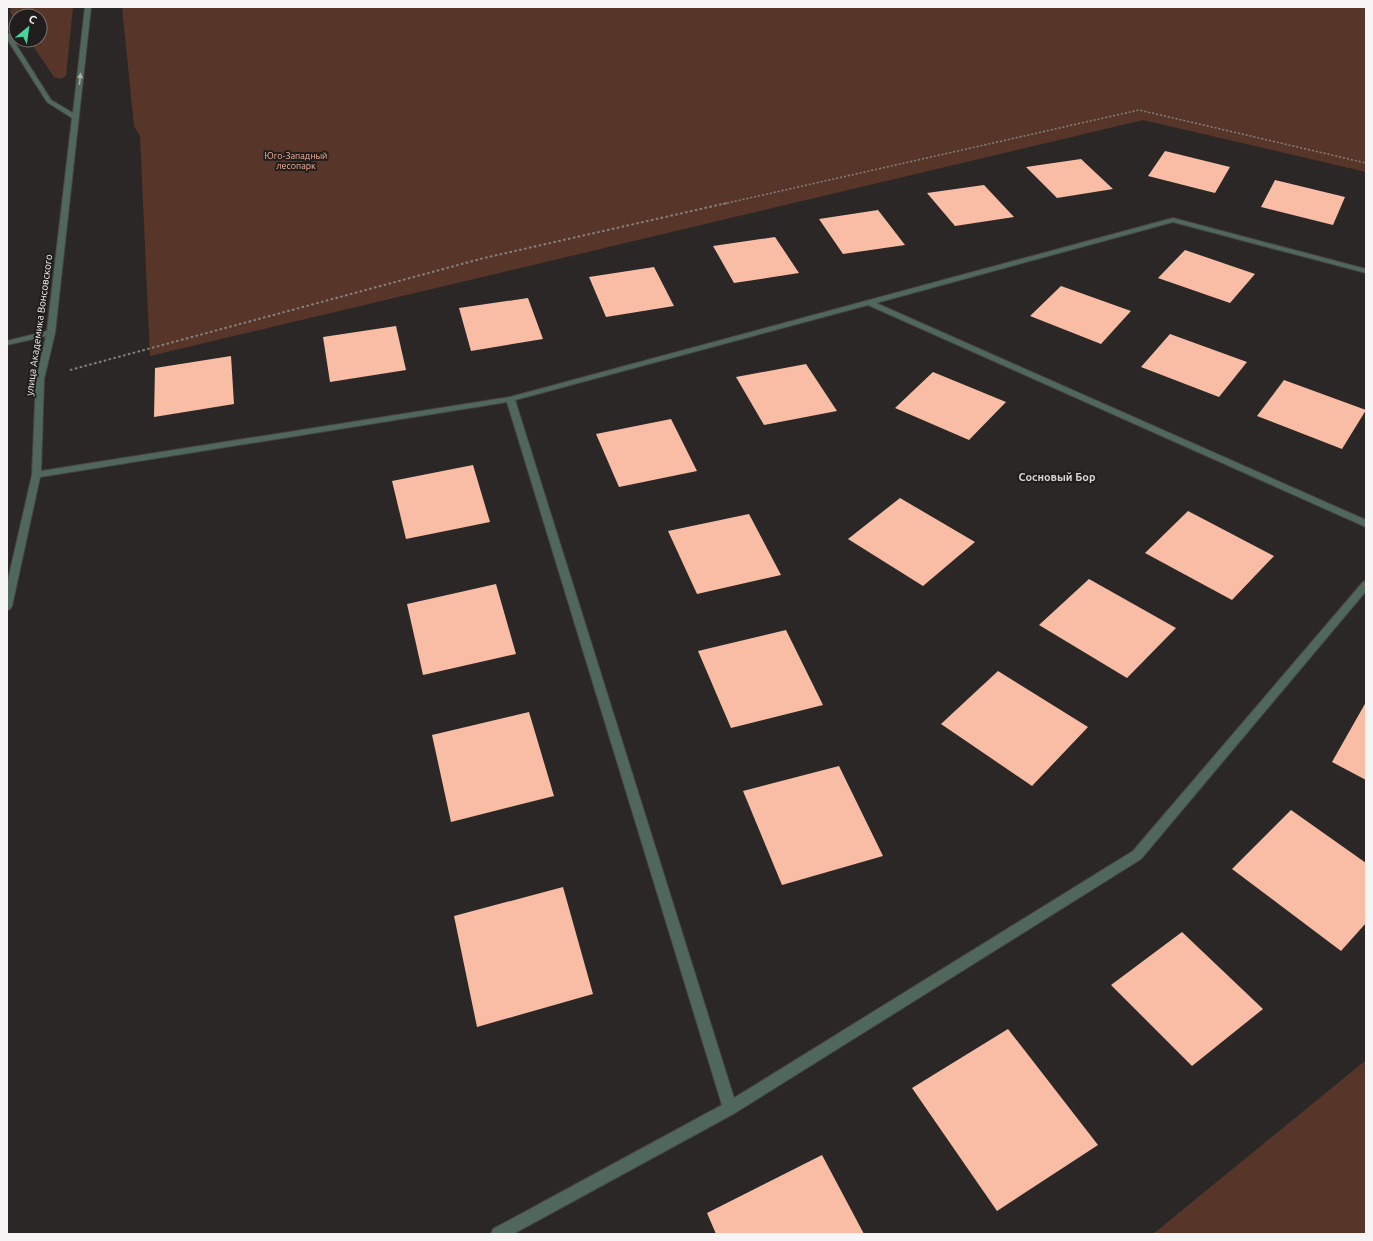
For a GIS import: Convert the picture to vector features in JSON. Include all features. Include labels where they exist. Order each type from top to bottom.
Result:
[{"type":"street","name":"улица Академика Вонсовского","points":[[7,606],[36,475],[40,379],[51,333],[88,7]]},
{"type":"street","points":[[7,35],[49,101],[75,117]]},
{"type":"street","points":[[36,475],[510,400],[1173,220],[1366,271]]},
{"type":"street","points":[[870,303],[1366,524]]},
{"type":"street","points":[[7,343],[51,333]]},
{"type":"street","points":[[510,400],[730,1108]]},
{"type":"street","points":[[498,1234],[730,1108],[1137,855],[1366,584]]},
{"type":"path","points":[[40,379],[82,366],[484,258],[1139,110],[1366,163]]},
{"type":"green space","points":[[73,7],[66,76],[61,79],[54,77],[34,48],[48,48],[48,8],[11,8]]},
{"type":"green space","name":"Юго-Западный лесопарк","points":[[122,7],[1366,7],[1366,172],[1143,120],[150,356],[140,136],[134,126]]},
{"type":"green space","points":[[1366,1060],[1366,1234],[1153,1234]]},
{"type":"building","points":[[1165,151],[1230,167],[1215,193],[1148,176]]},
{"type":"building","points":[[1081,159],[1113,189],[1057,198],[1026,167]]},
{"type":"building","points":[[1275,180],[1345,197],[1333,225],[1261,207]]},
{"type":"building","points":[[984,185],[1014,217],[955,226],[927,193]]},
{"type":"building","points":[[878,210],[905,245],[843,254],[819,219]]},
{"type":"building","points":[[775,237],[799,273],[734,283],[713,246]]},
{"type":"building","points":[[1185,250],[1255,274],[1230,303],[1158,278]]},
{"type":"building","points":[[654,267],[674,306],[606,317],[589,277]]},
{"type":"building","points":[[1061,286],[1131,311],[1101,344],[1030,316]]},
{"type":"building","points":[[528,298],[543,339],[471,351],[459,308]]},
{"type":"building","points":[[396,326],[406,370],[330,382],[323,337]]},
{"type":"building","points":[[1170,334],[1247,362],[1219,397],[1141,367]]},
{"type":"building","points":[[231,356],[234,404],[154,417],[155,368]]},
{"type":"building","points":[[806,364],[837,411],[764,425],[736,377]]},
{"type":"building","points":[[933,372],[1006,402],[969,440],[895,408]]},
{"type":"building","points":[[1284,380],[1366,410],[1342,449],[1257,416]]},
{"type":"building","points":[[671,419],[697,471],[619,487],[596,434]]},
{"type":"building","points":[[473,465],[490,522],[406,539],[392,481]]},
{"type":"building","points":[[900,498],[975,542],[923,586],[848,539]]},
{"type":"building","points":[[1188,511],[1274,556],[1232,600],[1145,553]]},
{"type":"building","points":[[749,514],[781,575],[697,594],[668,531]]},
{"type":"building","points":[[1089,579],[1176,628],[1127,678],[1039,625]]},
{"type":"building","points":[[496,584],[516,654],[423,675],[407,604]]},
{"type":"building","points":[[786,630],[823,705],[731,728],[698,651]]},
{"type":"building","points":[[998,671],[1088,727],[1032,786],[941,724]]},
{"type":"building","points":[[1366,702],[1366,780],[1332,762]]},
{"type":"building","points":[[529,712],[554,796],[451,822],[432,735]]},
{"type":"building","points":[[839,766],[883,856],[782,885],[743,791]]},
{"type":"building","points":[[1291,810],[1366,863],[1366,923],[1341,951],[1232,869]]},
{"type":"building","points":[[563,887],[593,994],[477,1027],[454,916]]},
{"type":"building","points":[[1182,932],[1263,1009],[1192,1066],[1111,985]]},
{"type":"building","points":[[1008,1029],[1098,1145],[997,1211],[912,1088]]},
{"type":"building","points":[[822,1155],[864,1234],[716,1234],[707,1213]]},
{"type":"district","name":"Сосновый Бор","points":[[1057,477]]}]
